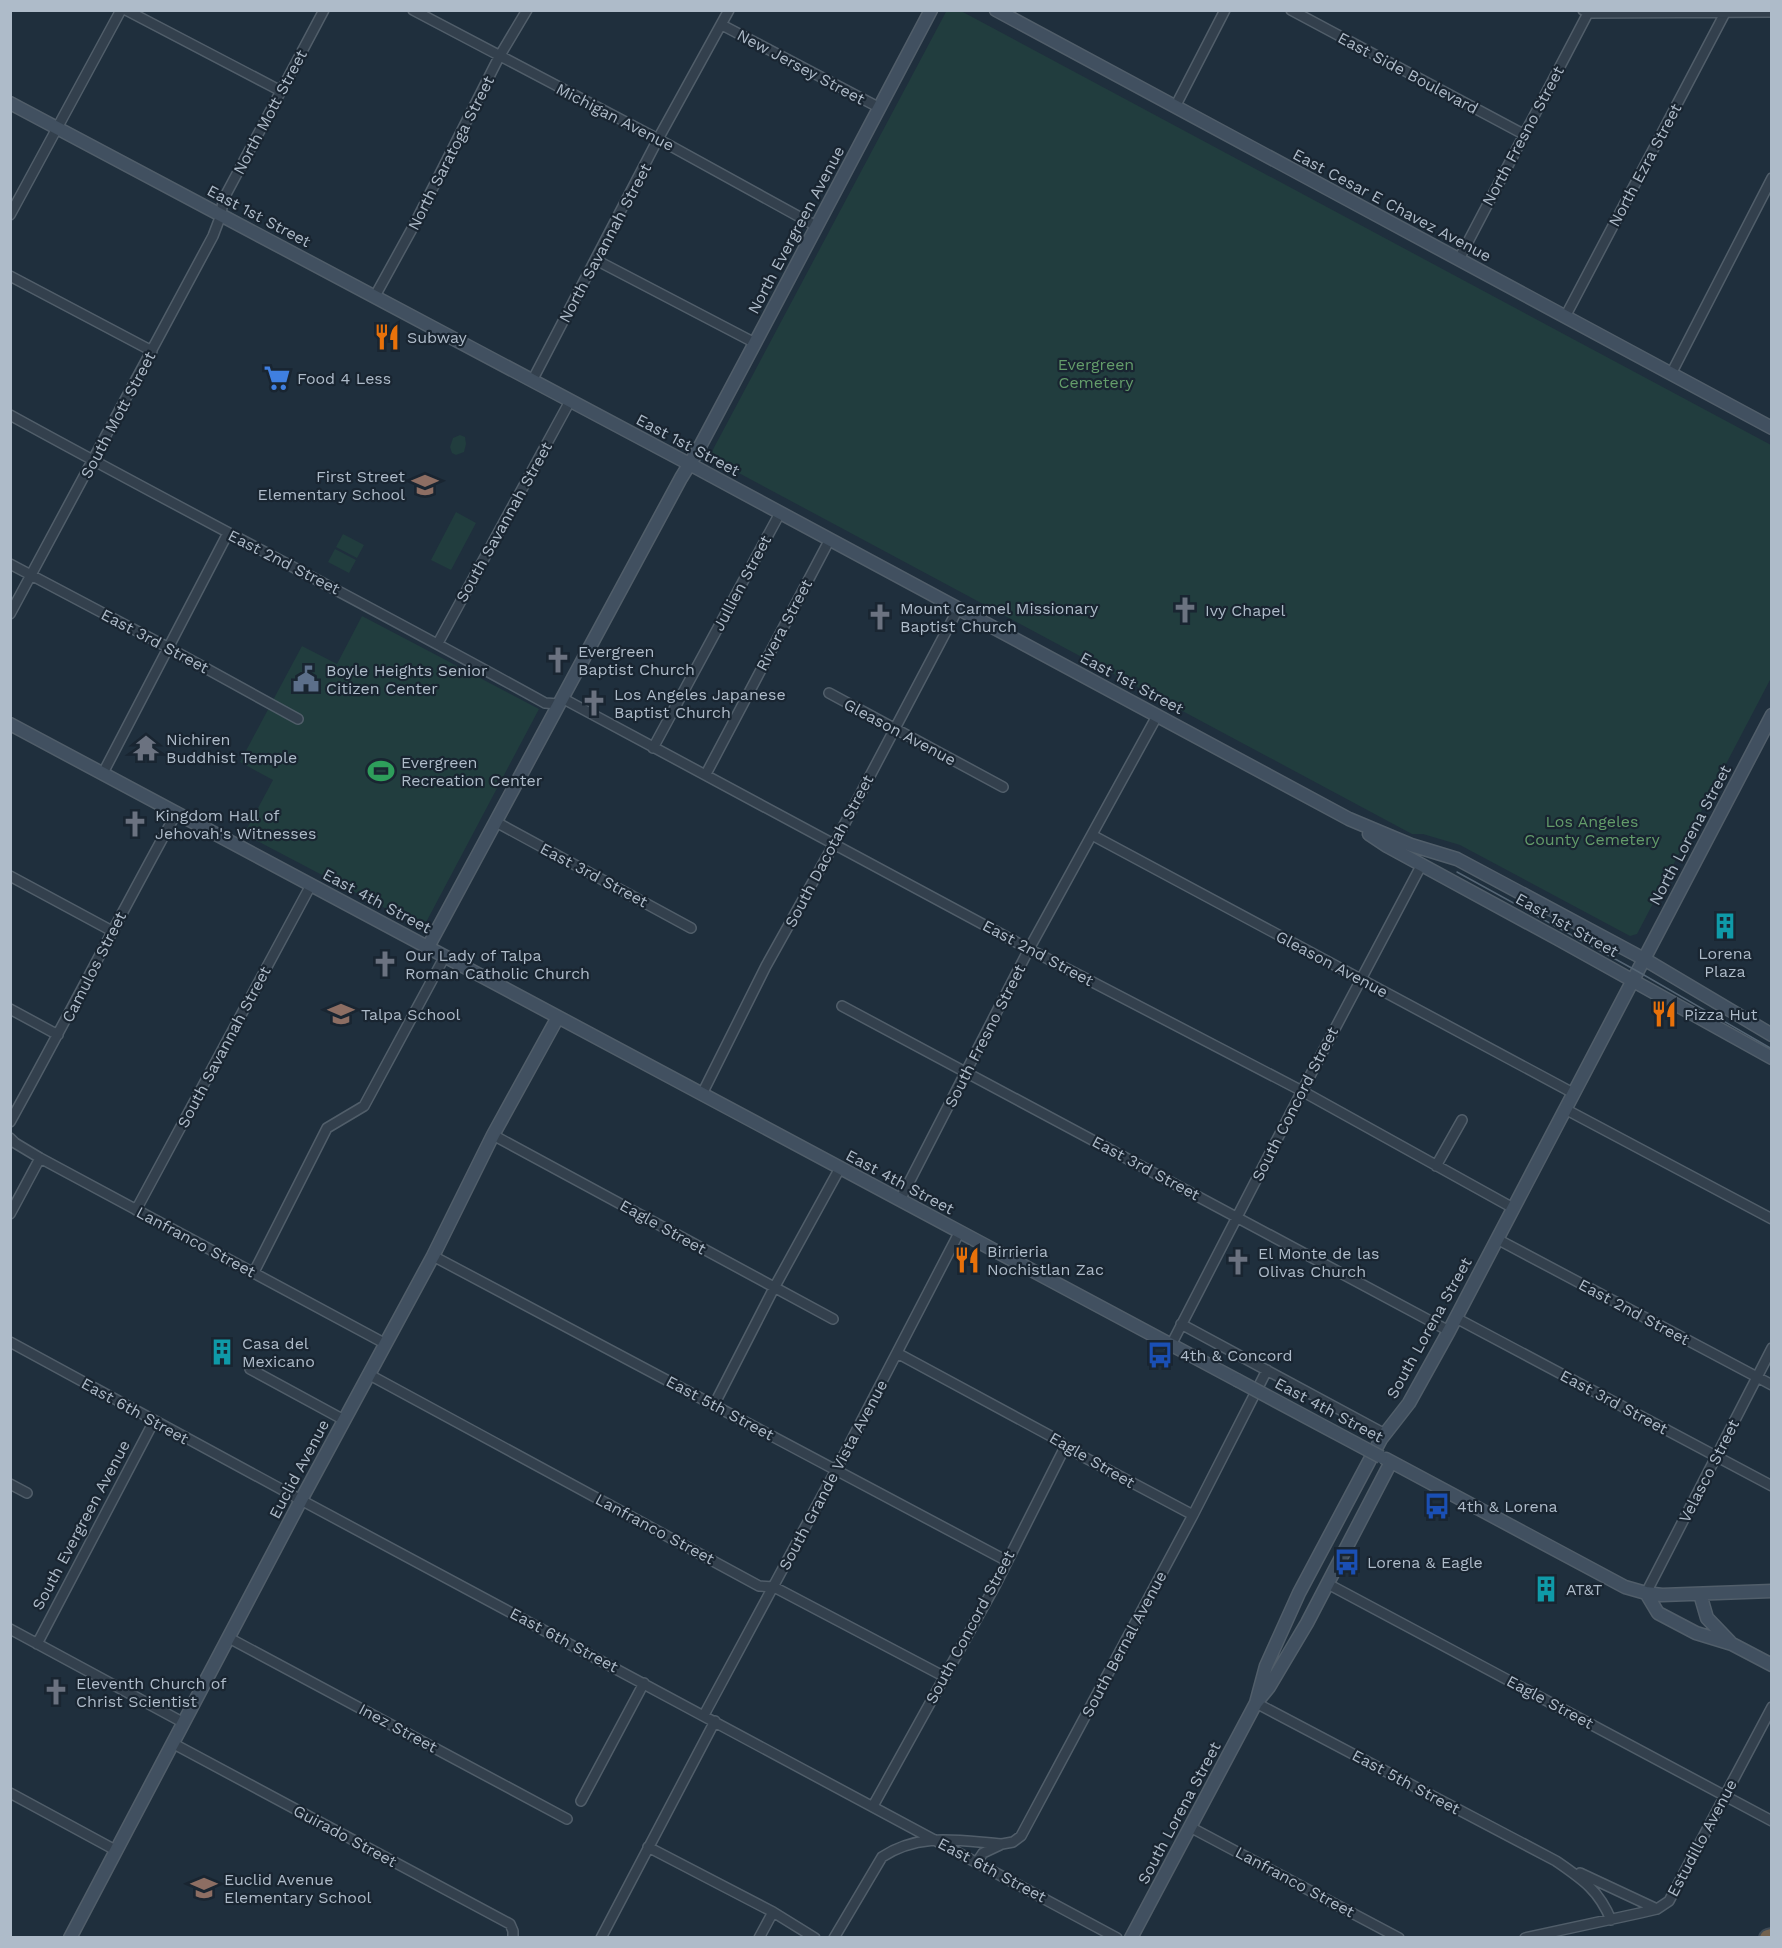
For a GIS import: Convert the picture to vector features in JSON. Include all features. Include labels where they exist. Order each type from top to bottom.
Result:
[{"type":"street","points":[[10,215],[121,10]]},
{"type":"street","points":[[126,10],[280,91]]},
{"type":"street","name":"North Mott Street","points":[[221,215],[223,200],[324,10]]},
{"type":"street","name":"Michigan Avenue","points":[[413,10],[658,139],[816,226]]},
{"type":"street","name":"North Saratoga Street","points":[[375,296],[527,10]]},
{"type":"street","name":"North Savannah Street","points":[[532,381],[658,139],[729,10]]},
{"type":"street","name":"North Evergreen Avenue","points":[[688,464],[697,452],[756,343],[931,10]]},
{"type":"street","name":"East Cesar E Chavez Avenue","points":[[996,10],[1772,428]]},
{"type":"street","points":[[1175,107],[1225,10]]},
{"type":"street","name":"East Side Boulevard","points":[[1292,10],[1525,135]]},
{"type":"street","points":[[1585,12],[1772,12]]},
{"type":"street","name":"North Fresno Street","points":[[1459,260],[1525,135],[1585,12]]},
{"type":"street","name":"North Ezra Street","points":[[1565,317],[1725,13]]},
{"type":"street","name":"New Jersey Street","points":[[722,25],[880,108]]},
{"type":"street","name":"East 1st Street","points":[[10,103],[830,539],[1349,819],[1411,846],[1456,859],[1644,959],[1772,1035]]},
{"type":"street","points":[[1671,374],[1772,178]]},
{"type":"street","name":"South Mott Street","points":[[10,614],[213,236],[221,215]]},
{"type":"street","points":[[596,260],[756,343]]},
{"type":"street","points":[[10,276],[152,351]]},
{"type":"street","name":"South Savannah Street","points":[[438,643],[570,401]]},
{"type":"street","name":"East 2nd Street","points":[[10,415],[545,702],[561,701],[706,774],[1029,949],[1302,1091],[1513,1208]]},
{"type":"street","points":[[428,947],[688,464]]},
{"type":"street","name":"Jullien Street","points":[[653,748],[780,513]]},
{"type":"street","points":[[103,773],[228,533]]},
{"type":"street","name":"Rivera Street","points":[[706,774],[830,539]]},
{"type":"street","name":"East 3rd Street","points":[[10,564],[298,719]]},
{"type":"street","name":"South Dacotah Street","points":[[702,1094],[766,966],[834,844],[958,609]]},
{"type":"street","name":"Gleason Avenue","points":[[829,693],[1003,787]]},
{"type":"street","name":"North Lorena Street","points":[[1635,975],[1772,715]]},
{"type":"street","name":"South Fresno Street","points":[[900,1200],[1029,949],[1157,716]]},
{"type":"street","name":"East 4th Street","points":[[10,724],[1625,1587],[1662,1595],[1772,1591]]},
{"type":"street","name":"Camulos Street","points":[[10,1122],[177,813]]},
{"type":"street","name":"East 1st Street","points":[[1349,819],[1387,846],[1635,975],[1772,1058]]},
{"type":"street","name":"East 3rd Street","points":[[496,822],[691,928]]},
{"type":"street","name":"Gleason Avenue","points":[[1092,835],[1574,1093]]},
{"type":"street","name":"South Concord Street","points":[[1171,1345],[1422,864]]},
{"type":"street","points":[[10,876],[112,931]]},
{"type":"street","name":"South Savannah Street","points":[[136,1210],[311,885]]},
{"type":"street","points":[[254,1272],[327,1128],[364,1106],[445,956]]},
{"type":"street","name":"South Lorena Street","points":[[1256,1703],[1266,1666],[1299,1593],[1385,1434],[1408,1403],[1449,1331],[1635,975]]},
{"type":"street","name":"East 3rd Street","points":[[842,1006],[1449,1331]]},
{"type":"street","points":[[10,1009],[58,1035]]},
{"type":"street","name":"Euclid Avenue","points":[[70,1938],[230,1638],[300,1500],[433,1256],[493,1135],[558,1017]]},
{"type":"street","points":[[1565,1108],[1772,1219]]},
{"type":"street","points":[[1436,1166],[1462,1120]]},
{"type":"street","name":"Eagle Street","points":[[493,1135],[833,1319]]},
{"type":"street","name":"Lanfranco Street","points":[[10,1138],[40,1158],[384,1343]]},
{"type":"street","points":[[10,1214],[40,1158]]},
{"type":"street","points":[[714,1405],[774,1288],[840,1168]]},
{"type":"street","name":"South Grande Vista Avenue","points":[[704,1715],[836,1470],[959,1233]]},
{"type":"street","name":"East 2nd Street","points":[[1497,1239],[1772,1384]]},
{"type":"street","name":"East 5th Street","points":[[433,1256],[1007,1561]]},
{"type":"street","name":"East 3rd Street","points":[[1456,1318],[1772,1486]]},
{"type":"street","name":"East 4th Street","points":[[1181,1324],[1385,1434]]},
{"type":"street","name":"East 6th Street","points":[[10,1342],[1117,1938]]},
{"type":"street","name":"Velasco Street","points":[[1646,1593],[1772,1348]]},
{"type":"street","name":"Eagle Street","points":[[897,1353],[1058,1440],[1065,1447],[1193,1515]]},
{"type":"street","points":[[250,1369],[344,1420]]},
{"type":"street","name":"South Bernal Avenue","points":[[977,1862],[983,1853],[1002,1844],[1013,1842],[1021,1836],[1193,1515],[1267,1370]]},
{"type":"street","name":"Lanfranco Street","points":[[368,1374],[759,1586],[774,1587],[945,1677]]},
{"type":"street","name":"South Evergreen Avenue","points":[[38,1644],[154,1421]]},
{"type":"street","name":"South Concord Street","points":[[873,1806],[996,1584],[1065,1447]]},
{"type":"street","name":"South Lorena Street","points":[[1131,1938],[1256,1703],[1269,1687],[1328,1584],[1386,1459]]},
{"type":"street","points":[[10,1484],[27,1493]]},
{"type":"street","name":"Eagle Street","points":[[1328,1584],[1772,1821]]},
{"type":"street","points":[[1646,1593],[1658,1613],[1696,1633],[1732,1644],[1772,1665]]},
{"type":"street","points":[[1700,1594],[1707,1618],[1732,1644]]},
{"type":"street","points":[[10,1629],[184,1723]]},
{"type":"street","name":"Inez Street","points":[[230,1638],[567,1819]]},
{"type":"street","points":[[581,1801],[644,1683]]},
{"type":"street","name":"East 5th Street","points":[[1256,1703],[1556,1861],[1657,1909]]},
{"type":"street","name":"Estudillo Avenue","points":[[1525,1938],[1657,1909],[1669,1901],[1772,1707]]},
{"type":"street","points":[[601,1938],[715,1721]]},
{"type":"street","name":"Guirado Street","points":[[174,1744],[510,1924],[513,1934]]},
{"type":"street","points":[[10,1794],[117,1851]]},
{"type":"street","name":"Lanfranco Street","points":[[1190,1827],[1399,1938]]},
{"type":"street","points":[[834,1938],[882,1857],[893,1849],[918,1841],[934,1839],[1002,1844]]},
{"type":"street","points":[[648,1847],[772,1912],[815,1938]]},
{"type":"street","name":"East 5th Street","points":[[1556,1861],[1590,1886],[1606,1907],[1611,1920]]},
{"type":"street","points":[[759,1938],[772,1912]]},
{"type":"green space","name":"Evergreen Cemetery","points":[[947,10],[961,11],[1771,445],[1771,678],[1637,934],[1630,936],[1460,845],[1423,834],[1412,834],[709,457]]},
{"type":"green space","points":[[460,435],[465,437],[466,444],[464,452],[456,455],[452,453],[450,447],[453,438]]},
{"type":"green space","points":[[456,512],[476,523],[451,570],[431,560]]},
{"type":"green space","points":[[343,534],[364,545],[357,558],[336,547]]},
{"type":"green space","points":[[335,549],[356,560],[349,573],[328,562]]},
{"type":"green space","name":"Evergreen Recreation Center","points":[[362,616],[539,709],[423,928],[244,834],[273,780],[240,762],[302,646],[337,664]]},
{"type":"tram line","points":[[1457,872],[1637,971],[1772,1049]]},
{"type":"place","name":"Subway","points":[[387,337]]},
{"type":"place","name":"Food 4 Less","points":[[277,378]]},
{"type":"place","name":"First Street Elementary School","points":[[425,485]]},
{"type":"place","name":"Ivy Chapel","points":[[1185,610]]},
{"type":"place","name":"Mount Carmel Missionary Baptist Church","points":[[880,617]]},
{"type":"place","name":"Evergreen Baptist Church","points":[[558,660]]},
{"type":"place","name":"Boyle Heights Senior Citizen Center","points":[[306,679]]},
{"type":"place","name":"Los Angeles Japanese Baptist Church","points":[[594,703]]},
{"type":"place","name":"Nichiren Buddhist Temple","points":[[146,748]]},
{"type":"place","name":"Evergreen Recreation Center","points":[[381,771]]},
{"type":"place","name":"Kingdom Hall of Jehovah's Witnesses","points":[[135,824]]},
{"type":"place","name":"Lorena Plaza","points":[[1725,926]]},
{"type":"place","name":"Our Lady of Talpa Roman Catholic Church","points":[[385,964]]},
{"type":"place","name":"Talpa School","points":[[341,1014]]},
{"type":"place","name":"Pizza Hut","points":[[1664,1014]]},
{"type":"place","name":"Birrieria Nochistlan Zac","points":[[967,1260]]},
{"type":"place","name":"El Monte de las Olivas Church","points":[[1238,1262]]},
{"type":"place","name":"Casa del Mexicano","points":[[222,1352]]},
{"type":"place","name":"4th & Concord","points":[[1160,1355]]},
{"type":"place","name":"4th & Lorena","points":[[1437,1506]]},
{"type":"place","name":"Lorena & Eagle","points":[[1347,1562]]},
{"type":"place","name":"AT&T","points":[[1546,1589]]},
{"type":"place","name":"Eleventh Church of Christ Scientist","points":[[56,1692]]},
{"type":"place","name":"Euclid Avenue Elementary School","points":[[204,1888]]},
{"type":"park label","name":"Los Angeles County Cemetery","points":[[1592,830]]}]
